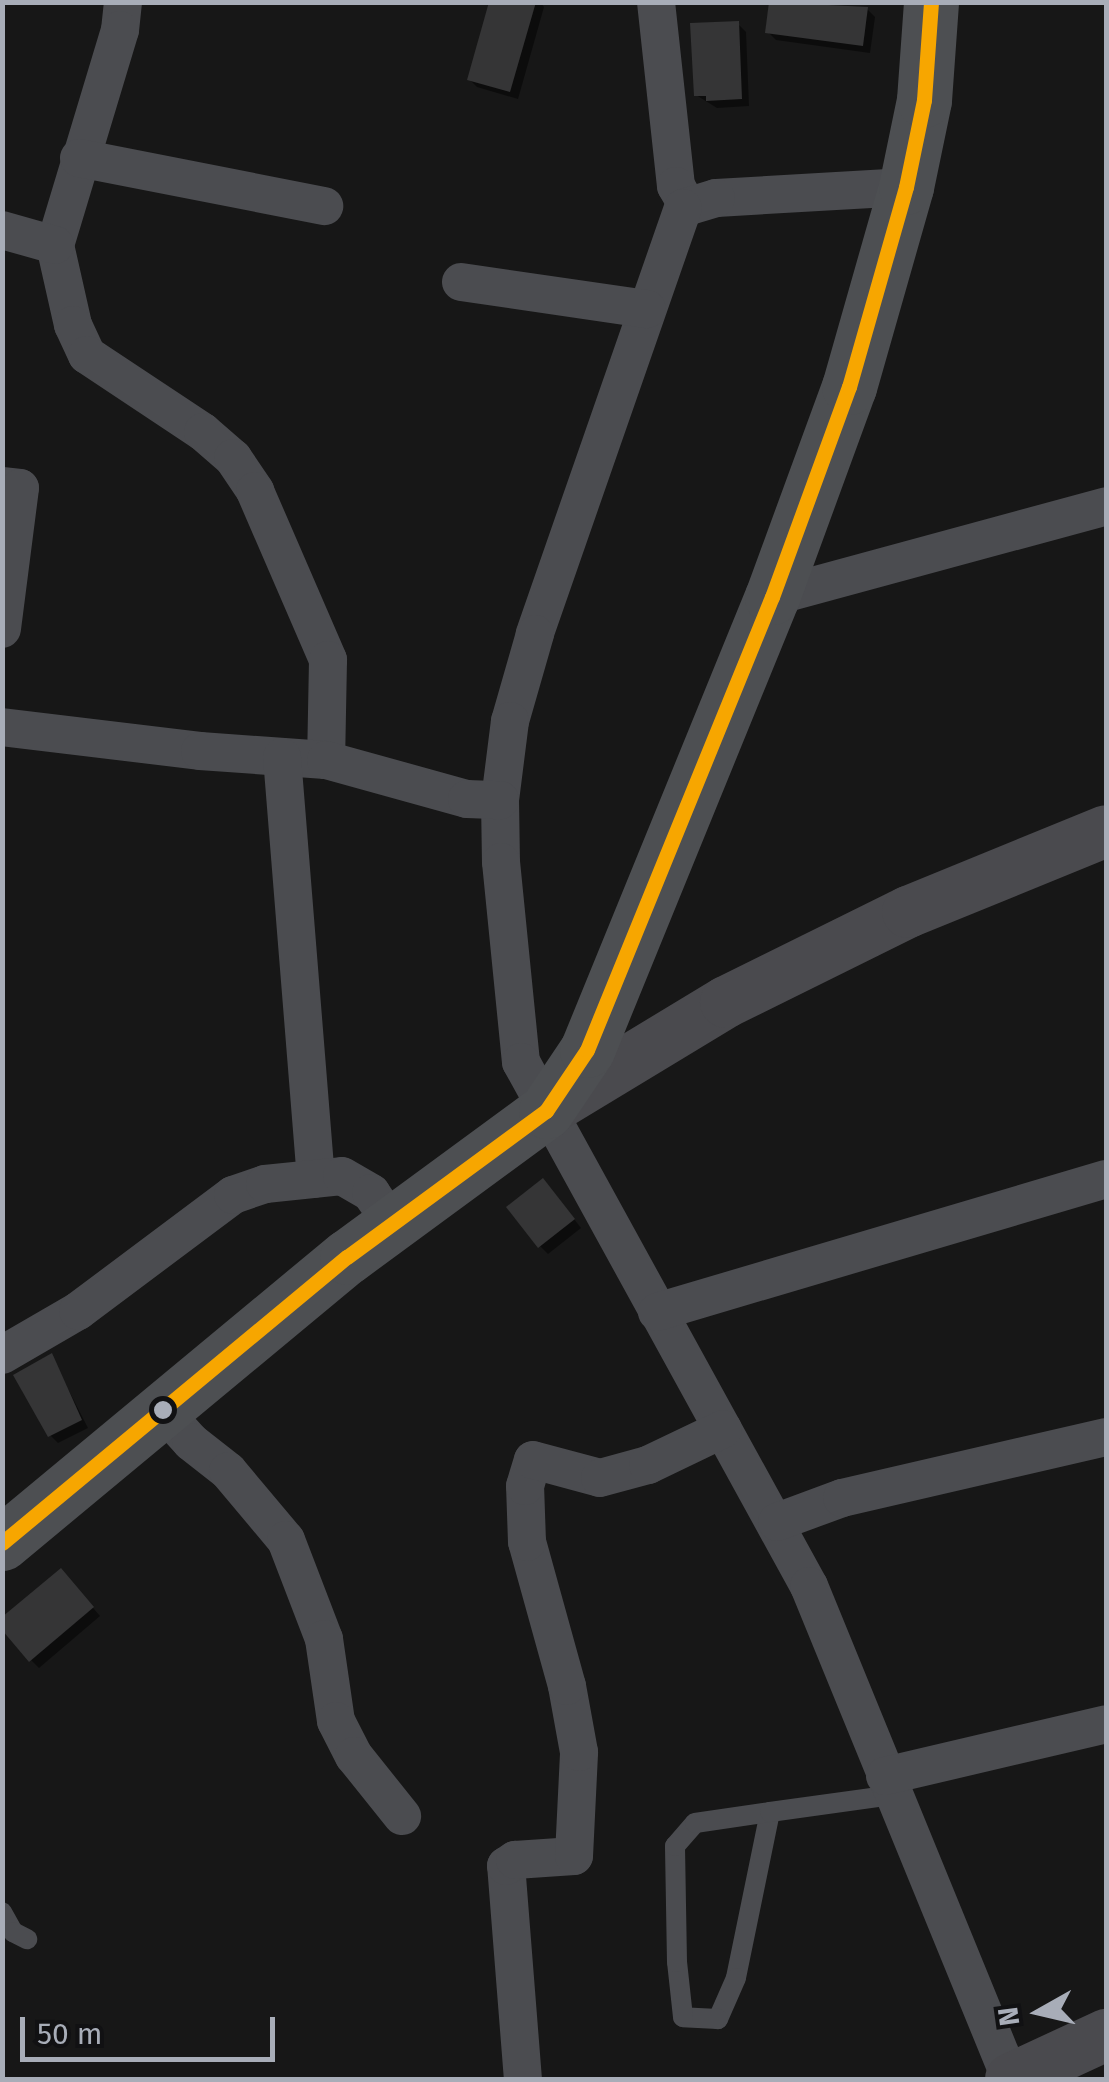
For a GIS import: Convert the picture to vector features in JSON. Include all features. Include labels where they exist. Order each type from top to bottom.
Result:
[{"type":"main road","points":[[2,1543],[392,1223],[546,1111],[588,1050],[772,597],[850,387],[906,187],[924,100],[933,4]]},
{"type":"street","points":[[123,2],[120,30],[55,244],[74,325],[88,354],[194,426],[233,458],[255,491],[328,660],[326,760]]},
{"type":"street","points":[[656,2],[676,186],[688,207]]},
{"type":"street","points":[[79,158],[324,206]]},
{"type":"street","points":[[688,207],[716,198],[906,187]]},
{"type":"street","points":[[688,207],[647,309],[535,634],[510,720],[500,800],[518,1049],[546,1111],[808,1586],[1011,2079],[1106,2034]]},
{"type":"street","points":[[2,230],[55,244]]},
{"type":"street","points":[[460,282],[647,309]]},
{"type":"street","points":[[2,486],[20,488],[2,630]]},
{"type":"street","points":[[772,597],[1106,506]]},
{"type":"street","points":[[2,727],[326,760],[467,800],[500,800]]},
{"type":"street","points":[[282,757],[316,1179]]},
{"type":"street","points":[[546,1111],[726,1002],[908,912],[1106,831]]},
{"type":"street","points":[[2,1354],[78,1311],[232,1196],[265,1184],[342,1176],[370,1194],[392,1223]]},
{"type":"street","points":[[657,1312],[1106,1179]]},
{"type":"street","points":[[162,1410],[239,1483],[286,1540],[324,1639],[336,1721],[354,1756],[402,1816]]},
{"type":"street","points":[[523,2080],[506,1866],[516,1860],[574,1856],[579,1752],[566,1686],[527,1542],[525,1486],[533,1460],[600,1478],[648,1465],[723,1429]]},
{"type":"street","points":[[776,1522],[842,1498],[1106,1437]]},
{"type":"street","points":[[888,1785],[1106,1724]]},
{"type":"lane","points":[[770,1812],[736,1978],[718,2019],[682,2017],[676,1962],[675,1846],[695,1823],[770,1812],[888,1785]]},
{"type":"lane","points":[[2,1912],[13,1932],[27,1939]]},
{"type":"building","points":[[489,2],[536,2],[510,92],[467,80]]},
{"type":"building","points":[[769,2],[868,7],[863,46],[765,33]]},
{"type":"building","points":[[739,21],[742,99],[706,101],[706,96],[694,96],[690,23]]},
{"type":"building","points":[[543,1178],[575,1219],[538,1248],[506,1207]]},
{"type":"building","points":[[52,1353],[82,1420],[48,1437],[13,1375]]},
{"type":"building","points":[[61,1568],[94,1607],[29,1662],[2,1630],[2,1617]]},
{"type":"transit line","points":[[2,1543],[347,1257],[546,1111],[587,1050],[772,597],[849,387],[906,187],[924,100],[931,2]]}]
